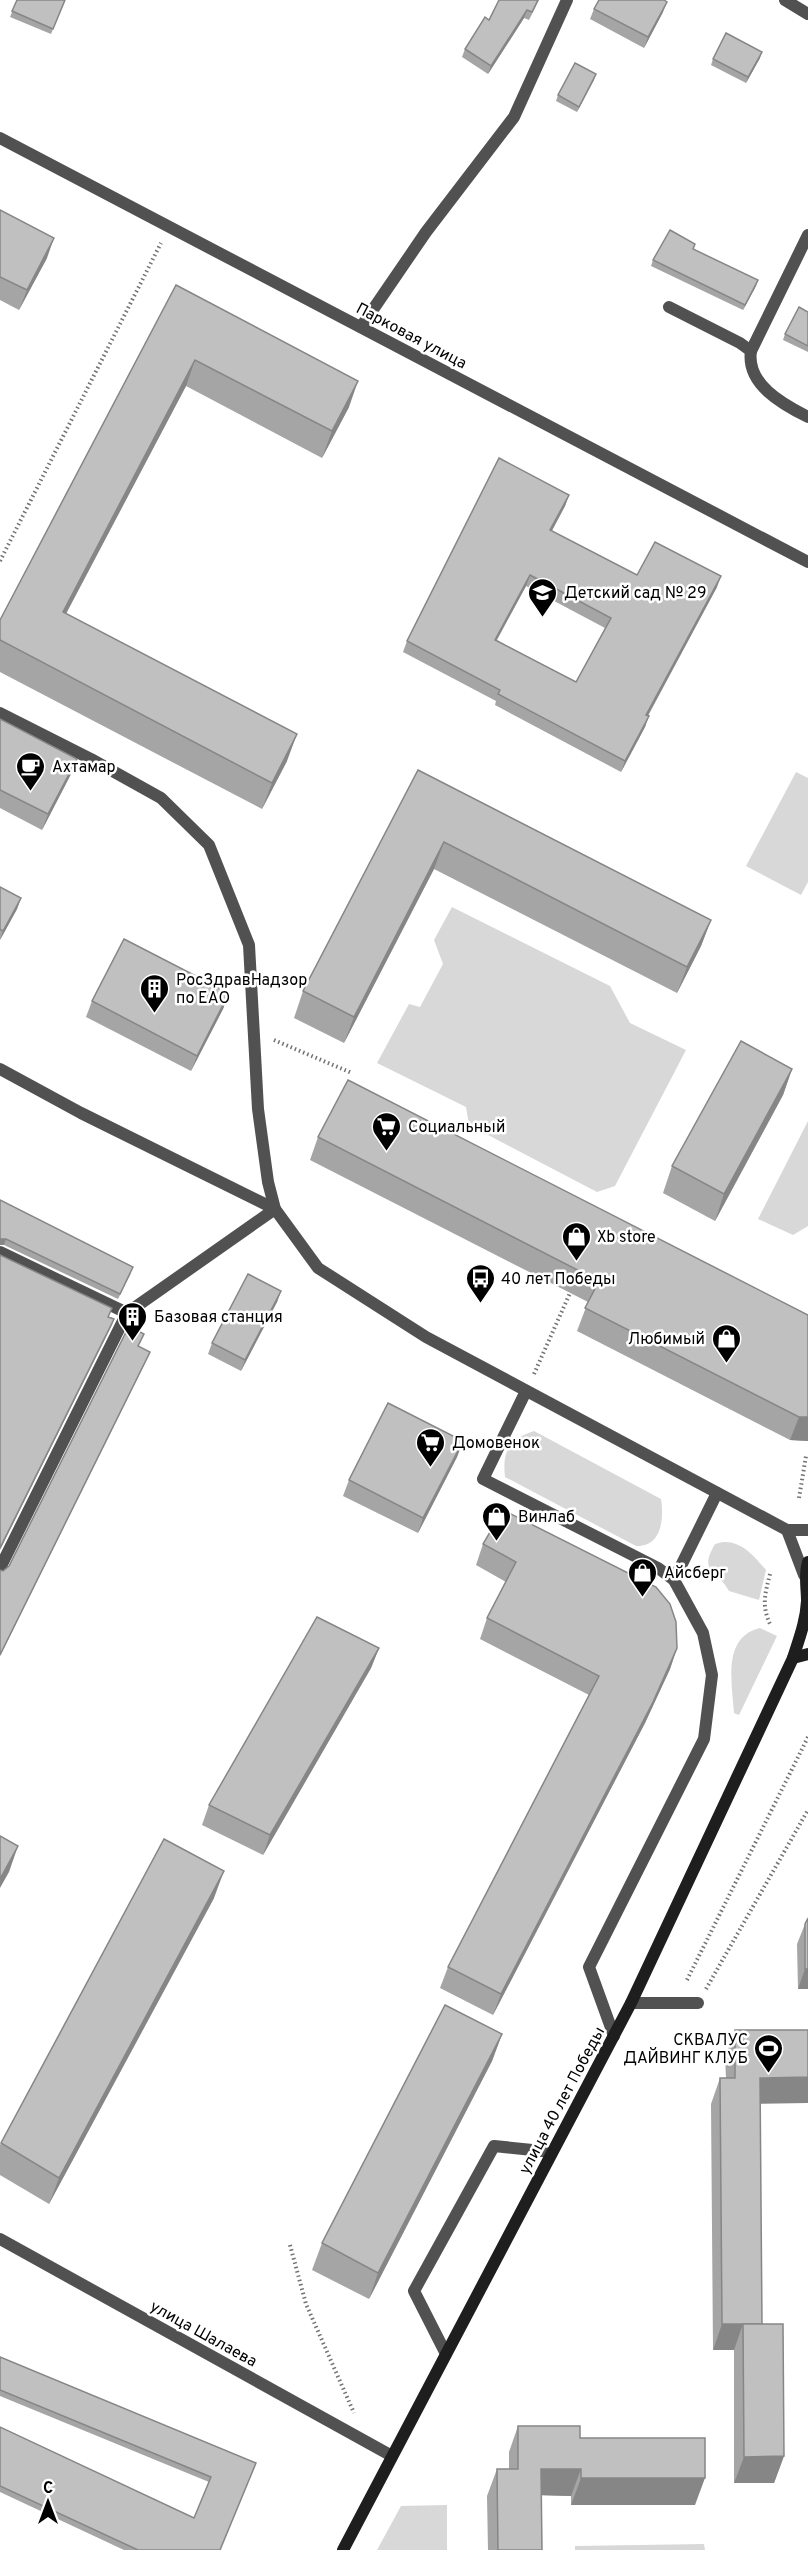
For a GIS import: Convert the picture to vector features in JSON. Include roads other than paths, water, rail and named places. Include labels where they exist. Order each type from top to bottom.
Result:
[{"type":"main road","name":"улица 40 лет Победы","points":[[342,2550],[631,2002],[793,1658],[805,1619],[807,1574]]},
{"type":"main road","points":[[793,1658],[808,1654]]},
{"type":"street","points":[[361,327],[426,232],[514,117],[567,0]]},
{"type":"street","points":[[785,0],[808,14]]},
{"type":"street","name":"Парковая улица","points":[[0,138],[808,562]]},
{"type":"street","points":[[808,235],[752,351],[749,362],[753,374],[772,396],[808,417]]},
{"type":"street","points":[[669,307],[752,351]]},
{"type":"street","points":[[0,713],[91,759],[161,798],[208,845],[249,945],[258,1109],[268,1182],[275,1209],[318,1268],[426,1336],[526,1391],[787,1530],[808,1530]]},
{"type":"street","points":[[0,1069],[81,1113],[275,1209]]},
{"type":"street","points":[[0,1568],[126,1313],[275,1209]]},
{"type":"street","points":[[0,1252],[126,1313]]},
{"type":"street","points":[[526,1391],[483,1479],[658,1568],[674,1581],[703,1633],[712,1675],[704,1739],[589,1967],[614,2036]]},
{"type":"street","points":[[674,1581],[717,1492]]},
{"type":"street","points":[[787,1530],[807,1574]]},
{"type":"street","points":[[631,2002],[698,2003]]},
{"type":"street","points":[[446,2354],[414,2291],[494,2146],[552,2152]]},
{"type":"street","name":"улица Шалаева","points":[[0,2239],[392,2456]]},
{"type":"place","name":"Детский сад № 29","points":[[543,618]]},
{"type":"place","name":"Ахтамар","points":[[31,792]]},
{"type":"place","name":"РосЗдравНадзор по ЕАО","points":[[155,1014]]},
{"type":"place","name":"Социальный","points":[[387,1152]]},
{"type":"place","name":"Xb store","points":[[576,1262]]},
{"type":"place","name":"40 лет Победы","points":[[480,1304]]},
{"type":"place","name":"Базовая станция","points":[[133,1342]]},
{"type":"place","name":"Любимый","points":[[726,1364]]},
{"type":"place","name":"Домовенок","points":[[431,1468]]},
{"type":"place","name":"Винлаб","points":[[497,1542]]},
{"type":"place","name":"Айсберг","points":[[643,1598]]},
{"type":"place","name":"СКВАЛУС ДАЙВИНГ КЛУБ","points":[[769,2074]]}]
